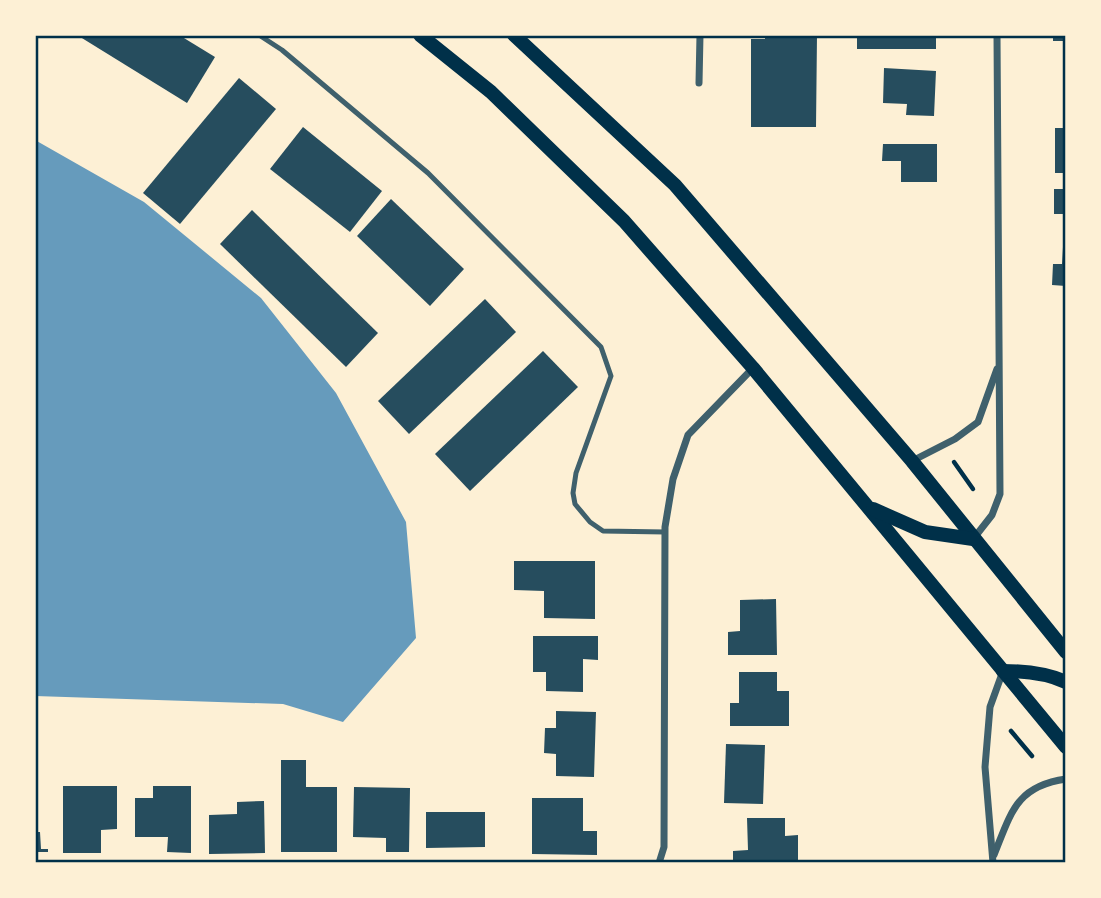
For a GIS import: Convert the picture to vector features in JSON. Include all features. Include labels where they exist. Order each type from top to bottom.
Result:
[{"type":"main road","points":[[420,35],[491,92],[624,221],[752,368],[1066,747]]},
{"type":"main road","points":[[514,35],[675,184],[912,461],[1066,652]]},
{"type":"main road","points":[[869,508],[925,532],[973,539]]},
{"type":"main road","points":[[1003,671],[1024,671],[1066,682]]},
{"type":"street","points":[[699,83],[700,35]]},
{"type":"street","points":[[973,539],[992,515],[1000,494],[997,35]]},
{"type":"street","points":[[912,461],[955,439],[978,422],[999,365]]},
{"type":"street","points":[[659,863],[664,847],[665,532],[673,479],[688,435],[752,368]]},
{"type":"street","points":[[993,861],[985,767],[990,707],[1003,671]]},
{"type":"street","points":[[993,861],[1015,805],[1036,786],[1066,779]]},
{"type":"lane","points":[[259,35],[282,50],[428,173],[601,347],[611,376],[576,472],[573,493],[575,504],[590,522],[603,531],[665,532]]},
{"type":"path","points":[[954,462],[973,489]]},
{"type":"path","points":[[1011,731],[1032,756]]},
{"type":"water","points":[[35,140],[144,202],[261,298],[336,393],[406,522],[416,638],[343,722],[283,704],[35,696]]},
{"type":"building","points":[[77,35],[179,35],[215,57],[187,103]]},
{"type":"building","points":[[765,35],[817,35],[816,127],[751,127],[751,39],[765,39]]},
{"type":"building","points":[[857,35],[936,35],[936,49],[857,49]]},
{"type":"building","points":[[1053,35],[1066,35],[1066,41],[1053,41]]},
{"type":"building","points":[[884,68],[936,71],[934,116],[906,115],[907,104],[883,103]]},
{"type":"building","points":[[239,78],[276,109],[180,224],[143,193]]},
{"type":"building","points":[[303,127],[382,191],[350,232],[270,169]]},
{"type":"building","points":[[1055,128],[1066,128],[1066,173],[1055,173]]},
{"type":"building","points":[[883,144],[937,144],[937,182],[901,182],[901,161],[882,161]]},
{"type":"building","points":[[1054,189],[1066,189],[1066,214],[1054,214]]},
{"type":"building","points":[[391,199],[464,269],[430,306],[357,236]]},
{"type":"building","points":[[252,210],[378,333],[346,367],[220,244]]},
{"type":"building","points":[[1063,247],[1066,247],[1066,286],[1052,285],[1053,264],[1062,264]]},
{"type":"building","points":[[485,299],[516,332],[409,434],[378,401]]},
{"type":"building","points":[[543,351],[578,387],[470,491],[435,454]]},
{"type":"building","points":[[514,561],[595,561],[595,619],[544,618],[544,591],[514,590]]},
{"type":"building","points":[[776,599],[777,655],[728,655],[728,632],[740,631],[740,600]]},
{"type":"building","points":[[533,636],[598,636],[598,660],[583,659],[583,692],[546,691],[546,672],[533,672]]},
{"type":"building","points":[[739,672],[777,672],[777,691],[789,691],[789,726],[730,726],[730,703],[739,703]]},
{"type":"building","points":[[556,711],[596,712],[594,777],[556,776],[556,754],[544,753],[545,728],[556,728]]},
{"type":"building","points":[[726,744],[765,745],[763,804],[724,803]]},
{"type":"building","points":[[281,760],[306,760],[306,787],[337,787],[337,852],[281,852]]},
{"type":"building","points":[[63,786],[117,786],[117,829],[101,830],[101,853],[63,853]]},
{"type":"building","points":[[153,786],[191,786],[191,853],[167,852],[168,837],[135,837],[135,798],[153,798]]},
{"type":"building","points":[[354,787],[410,788],[409,852],[386,852],[386,838],[353,837]]},
{"type":"building","points":[[532,798],[583,798],[583,831],[597,831],[597,855],[532,854]]},
{"type":"building","points":[[264,801],[265,853],[209,854],[209,815],[237,814],[237,802]]},
{"type":"building","points":[[426,812],[485,812],[485,847],[426,848]]},
{"type":"building","points":[[747,818],[785,818],[785,836],[798,835],[798,863],[733,863],[733,851],[748,850]]},
{"type":"building","points":[[35,825],[37,832],[40,832],[41,849],[48,849],[48,852],[35,852]]}]
